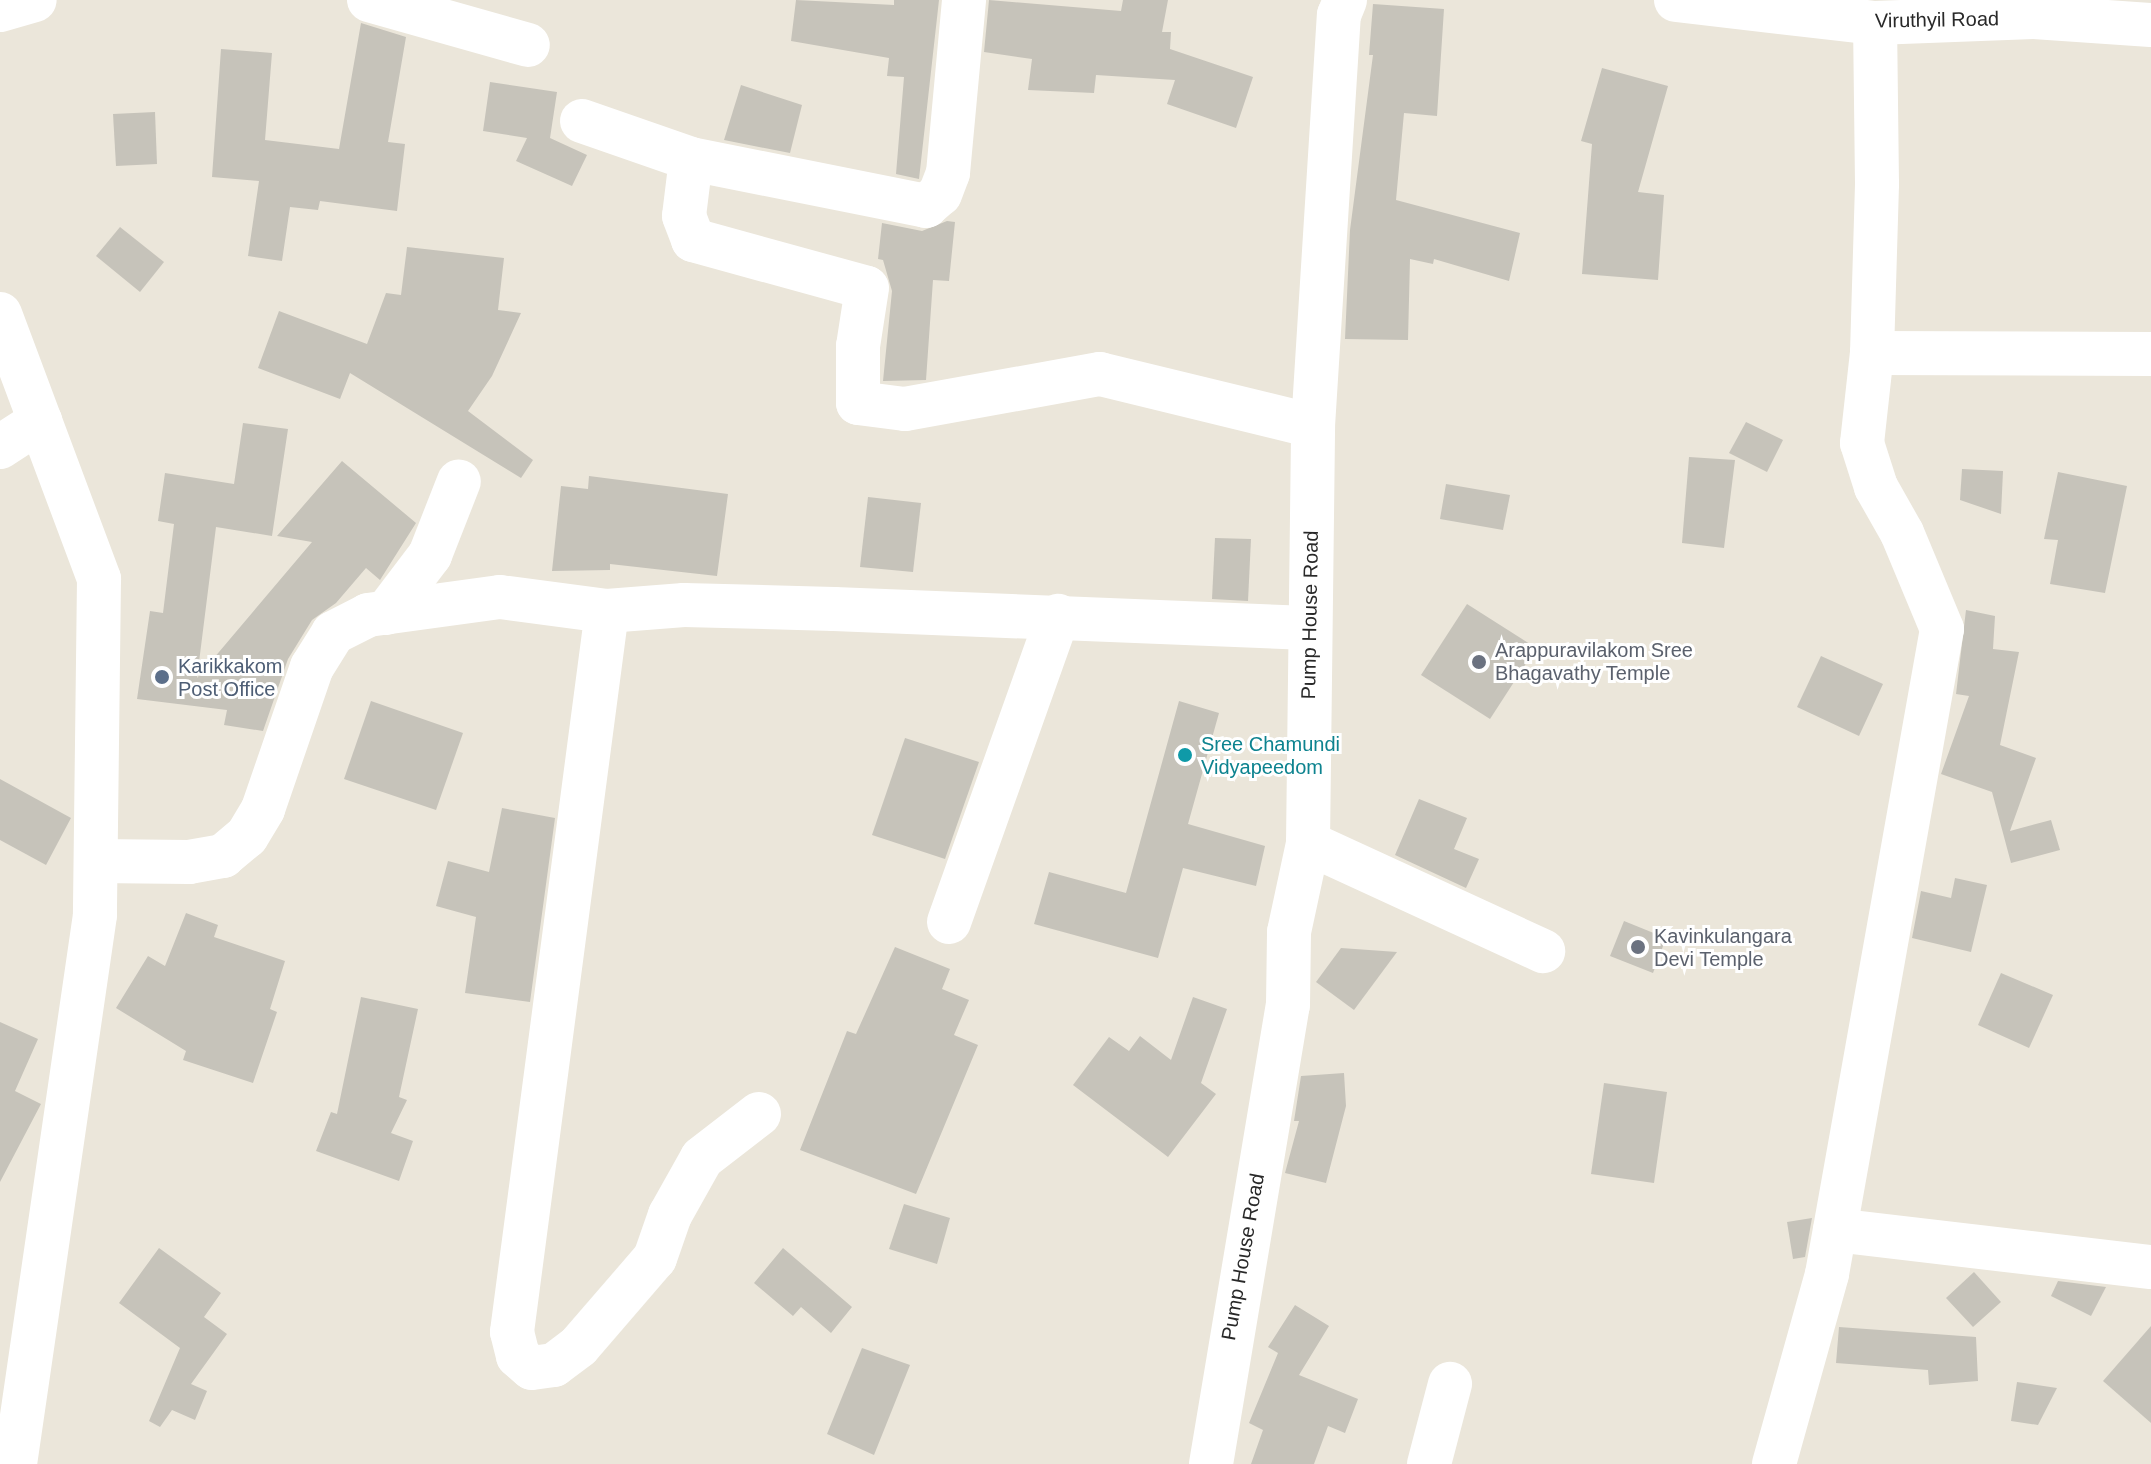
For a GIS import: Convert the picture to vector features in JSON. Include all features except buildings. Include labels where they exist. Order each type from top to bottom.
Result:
[{"type":"street","points":[[0,10],[35,0]]},
{"type":"street","points":[[369,0],[528,45]]},
{"type":"street","points":[[582,121],[691,159],[926,206],[940,194],[948,173],[964,0]]},
{"type":"street","name":"Pump House Road","points":[[1211,1464],[1288,1005],[1289,932],[1308,843],[1313,426],[1339,15],[1345,0]]},
{"type":"street","name":"Viruthyil Road","points":[[1676,0],[1848,12],[2034,9],[2151,25]]},
{"type":"street","points":[[1774,1464],[1835,1230],[1942,629],[1902,533],[1876,487],[1862,443],[1872,353],[1848,12]]},
{"type":"street","points":[[691,159],[684,216],[693,240],[867,288],[858,346],[858,403],[905,409],[1100,374],[1313,426]]},
{"type":"street","points":[[0,314],[99,579],[93,930],[15,1464]]},
{"type":"street","points":[[1872,353],[2151,354]]},
{"type":"street","points":[[0,447],[40,421]]},
{"type":"street","points":[[386,613],[430,555],[459,481]]},
{"type":"street","points":[[96,861],[189,862],[223,856],[247,836],[263,809],[290,724],[326,644],[333,633],[386,613],[500,597],[607,611],[684,605],[1058,616],[1309,628]]},
{"type":"street","points":[[607,611],[512,1332],[518,1356],[532,1368],[554,1365],[579,1346],[655,1258],[670,1215],[702,1158],[759,1114]]},
{"type":"street","points":[[949,922],[1058,616]]},
{"type":"street","points":[[1308,843],[1543,951]]},
{"type":"street","points":[[1835,1230],[2151,1267]]},
{"type":"street","points":[[1429,1464],[1450,1384]]},
{"type":"place","name":"Arappuravilakom Sree Bhagavathy Temple","points":[[1479,662]]},
{"type":"place","name":"Karikkakom Post Office","points":[[162,677]]},
{"type":"place","name":"Sree Chamundi Vidyapeedom","points":[[1185,755]]},
{"type":"place","name":"Kavinkulangara Devi Temple","points":[[1638,947]]}]
